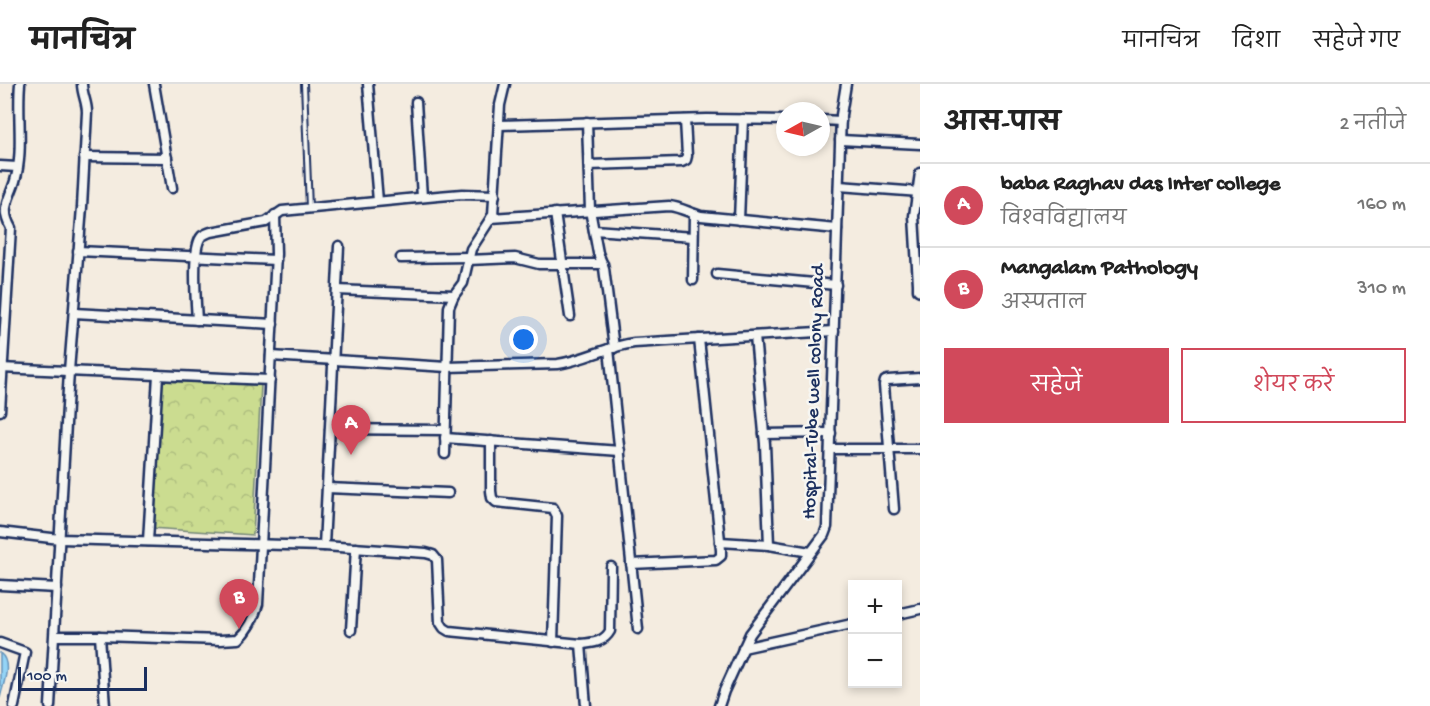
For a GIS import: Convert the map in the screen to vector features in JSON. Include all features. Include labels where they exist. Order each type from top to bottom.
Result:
[{"type":"street","points":[[0,411],[11,228],[3,221],[6,201],[15,182],[19,158],[20,84]]},
{"type":"street","points":[[50,706],[87,107],[82,84]]},
{"type":"street","points":[[154,84],[172,188]]},
{"type":"street","points":[[368,84],[378,201]]},
{"type":"street","points":[[445,454],[449,307],[463,283],[471,249],[493,214],[500,105],[506,84]]},
{"type":"street","name":"Hospital-Tube well colony Road","points":[[719,706],[750,634],[824,535],[827,527],[840,140],[846,84]]},
{"type":"street","points":[[416,102],[422,197]]},
{"type":"street","points":[[738,220],[743,119]]},
{"type":"street","points":[[589,165],[682,162],[687,156],[685,120]]},
{"type":"street","points":[[499,125],[776,120]]},
{"type":"street","points":[[830,120],[841,121]]},
{"type":"street","points":[[587,122],[590,210],[598,254],[603,264],[638,628]]},
{"type":"street","points":[[840,140],[920,144]]},
{"type":"street","points":[[84,157],[167,158]]},
{"type":"street","points":[[0,166],[17,167]]},
{"type":"street","points":[[920,173],[914,206],[920,291]]},
{"type":"street","points":[[839,186],[918,192]]},
{"type":"street","points":[[197,320],[195,257],[203,235],[266,222],[282,211],[422,197],[462,194],[495,195]]},
{"type":"street","points":[[491,218],[669,206],[678,207],[693,214],[837,230]]},
{"type":"street","points":[[555,213],[570,316]]},
{"type":"street","points":[[693,214],[693,280]]},
{"type":"street","points":[[55,636],[220,640],[238,639],[247,631],[258,604],[276,261],[275,215]]},
{"type":"street","points":[[594,230],[693,237]]},
{"type":"street","points":[[324,546],[339,246]]},
{"type":"street","points":[[78,251],[276,261]]},
{"type":"street","points":[[400,258],[515,258],[539,264],[603,264]]},
{"type":"street","points":[[717,274],[836,285]]},
{"type":"street","points":[[338,290],[454,295]]},
{"type":"street","points":[[74,313],[273,324]]},
{"type":"street","points":[[271,356],[447,367],[558,364],[576,361],[634,343],[834,331]]},
{"type":"street","points":[[755,336],[764,434],[769,545]]},
{"type":"street","points":[[632,564],[716,560],[721,556],[699,339]]},
{"type":"street","points":[[2,368],[270,380]]},
{"type":"street","points":[[148,541],[158,375]]},
{"type":"street","points":[[894,509],[884,386],[885,381],[888,380],[920,378]]},
{"type":"street","points":[[330,429],[445,434],[491,441],[620,451]]},
{"type":"street","points":[[764,434],[831,433]]},
{"type":"street","points":[[491,441],[492,498],[496,502],[553,508],[556,511],[554,642]]},
{"type":"street","points":[[830,449],[920,449]]},
{"type":"street","points":[[327,488],[448,494]]},
{"type":"street","points":[[0,532],[60,539],[324,546],[426,553],[433,555],[437,560],[440,622],[449,631],[581,644],[596,642],[607,637],[610,631],[611,567]]},
{"type":"street","points":[[720,542],[769,545],[810,552]]},
{"type":"street","points":[[351,630],[356,548]]},
{"type":"street","points":[[0,585],[57,588]]},
{"type":"street","points":[[902,613],[920,609]]},
{"type":"street","points":[[743,648],[848,625]]},
{"type":"street","points":[[100,636],[105,706]]},
{"type":"street","points":[[0,643],[25,652],[14,706]]},
{"type":"street","points":[[581,644],[586,706]]},
{"type":"lane","points":[[304,84],[309,208]]},
{"type":"green space","points":[[159,381],[261,385],[253,535],[151,528]]},
{"type":"water","points":[[0,653],[4,657],[7,668],[0,698]]},
{"type":"place","name":"baba Raghav das Inter college","points":[[351,455]]},
{"type":"place","name":"Mangalam Pathology","points":[[239,629]]}]
